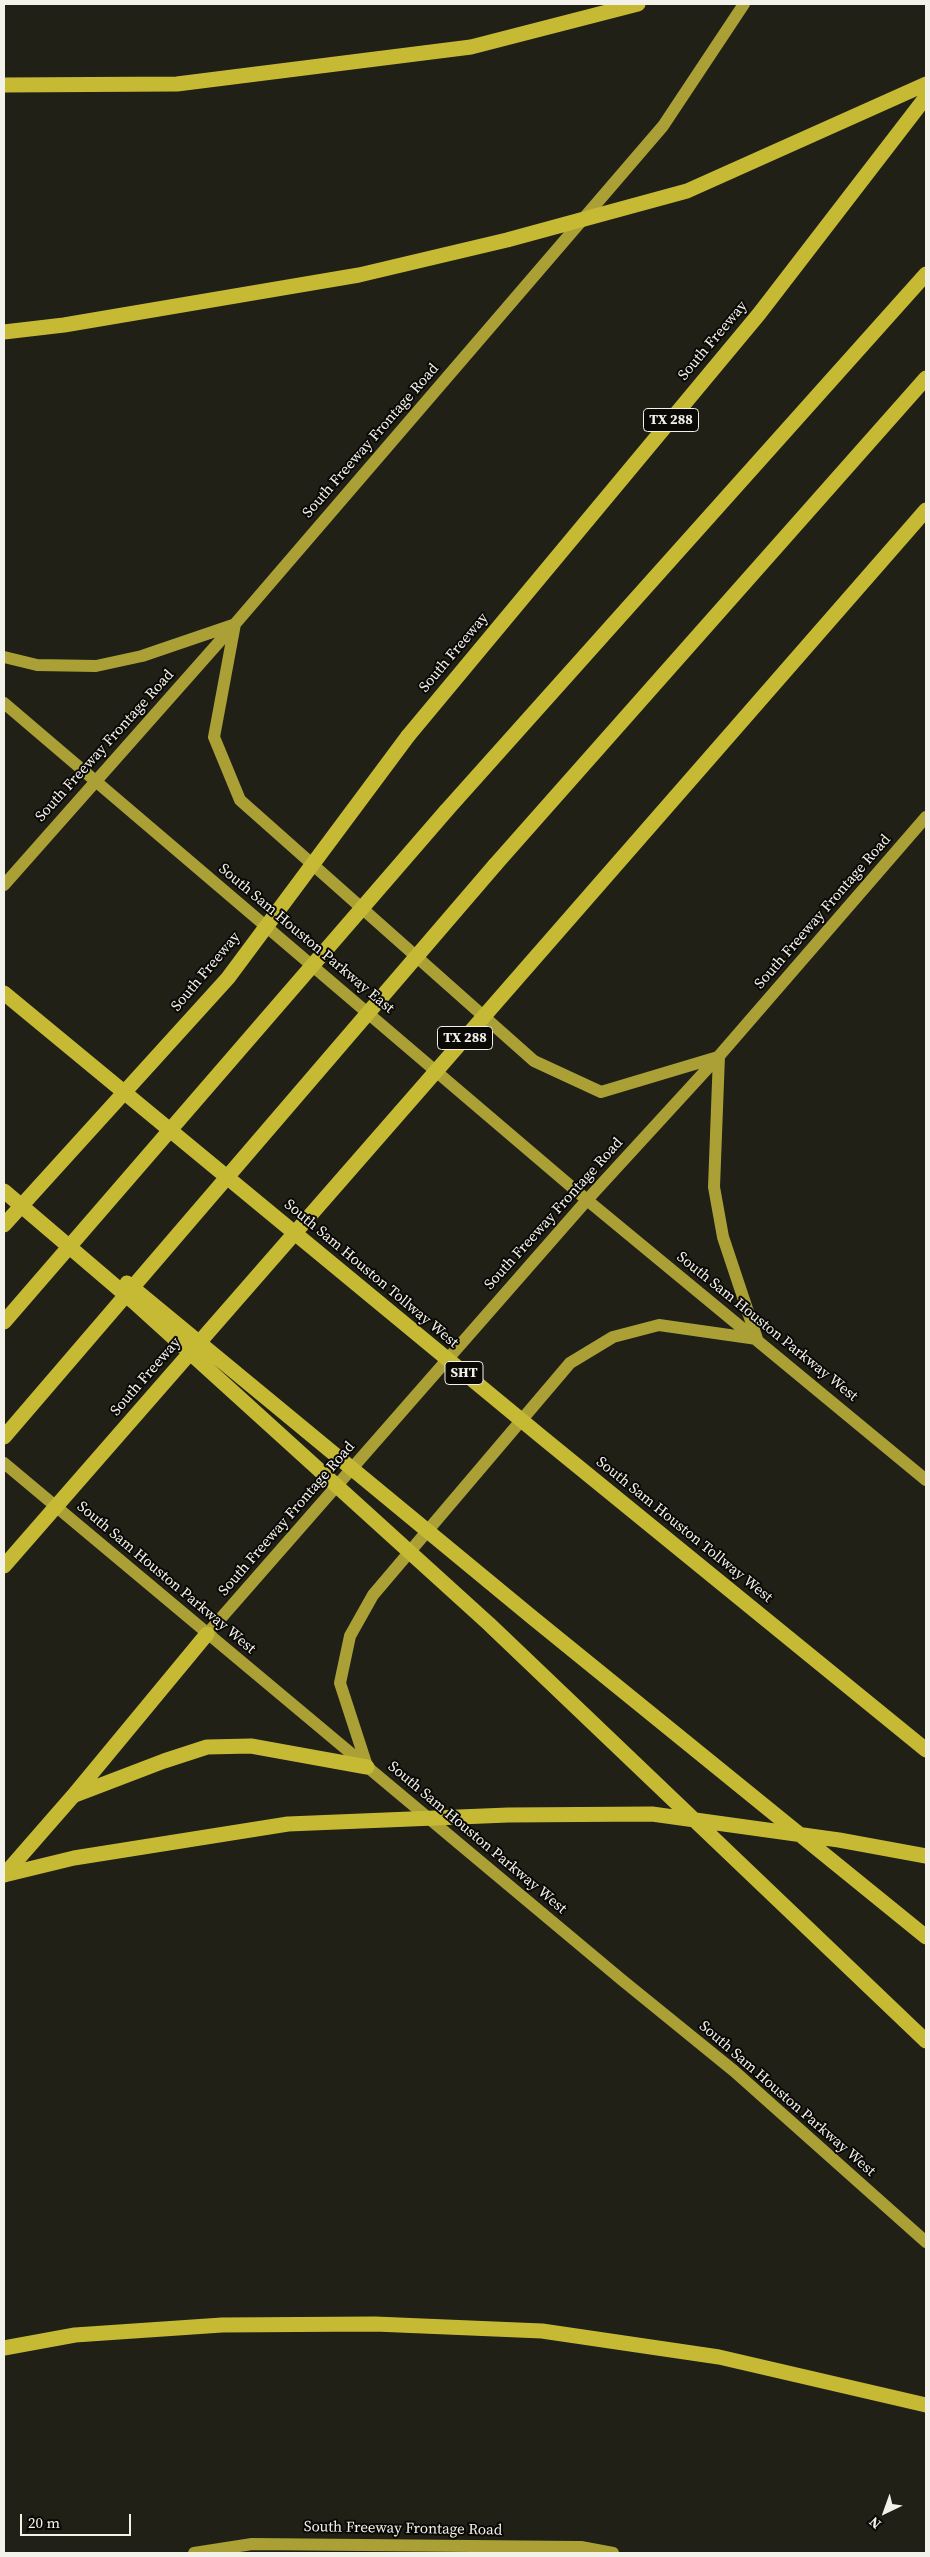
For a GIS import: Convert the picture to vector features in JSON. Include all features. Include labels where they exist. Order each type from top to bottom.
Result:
[{"type":"highway","points":[[4,85],[177,84],[471,47],[638,4]]},
{"type":"highway","points":[[4,332],[64,325],[360,274],[507,240],[687,191],[926,84]]},
{"type":"highway","name":"South Freeway","points":[[4,1225],[228,978],[408,736],[759,314],[926,97]]},
{"type":"highway","points":[[4,1322],[446,811],[926,274]]},
{"type":"highway","points":[[4,1437],[494,865],[926,378]]},
{"type":"highway","name":"South Freeway","points":[[4,1566],[926,510]]},
{"type":"highway","name":"South Sam Houston Tollway West","points":[[4,993],[535,1432],[926,1750]]},
{"type":"highway","points":[[4,1182],[541,1624],[926,1937]]},
{"type":"highway","points":[[4,1191],[134,1302],[489,1624],[926,2041]]},
{"type":"highway","points":[[4,1875],[73,1796],[207,1634]]},
{"type":"highway","points":[[73,1796],[164,1760],[207,1747],[251,1746],[367,1767]]},
{"type":"highway","points":[[4,1875],[74,1858],[288,1824],[508,1816],[652,1814],[839,1840],[926,1856]]},
{"type":"highway","points":[[4,2348],[75,2335],[222,2325],[375,2324],[542,2331],[719,2357],[926,2405]]},
{"type":"main road","name":"South Freeway Frontage Road","points":[[4,885],[235,624],[664,126],[744,4]]},
{"type":"main road","points":[[4,658],[37,665],[96,666],[142,656],[235,624],[214,738],[240,800],[534,1061],[600,1092],[719,1056],[714,1187],[723,1237],[756,1338],[660,1325],[613,1337],[570,1363],[373,1595],[350,1636],[340,1683],[367,1767]]},
{"type":"main road","name":"South Sam Houston Parkway East","points":[[4,703],[587,1200]]},
{"type":"main road","name":"South Freeway Frontage Road","points":[[207,1634],[587,1200],[719,1056],[926,817]]},
{"type":"main road","name":"South Sam Houston Parkway West","points":[[587,1200],[926,1480]]},
{"type":"main road","name":"South Sam Houston Parkway West","points":[[4,1463],[734,2071],[926,2242]]},
{"type":"main road","name":"South Freeway Frontage Road","points":[[194,2553],[252,2544],[581,2547],[612,2553]]}]
